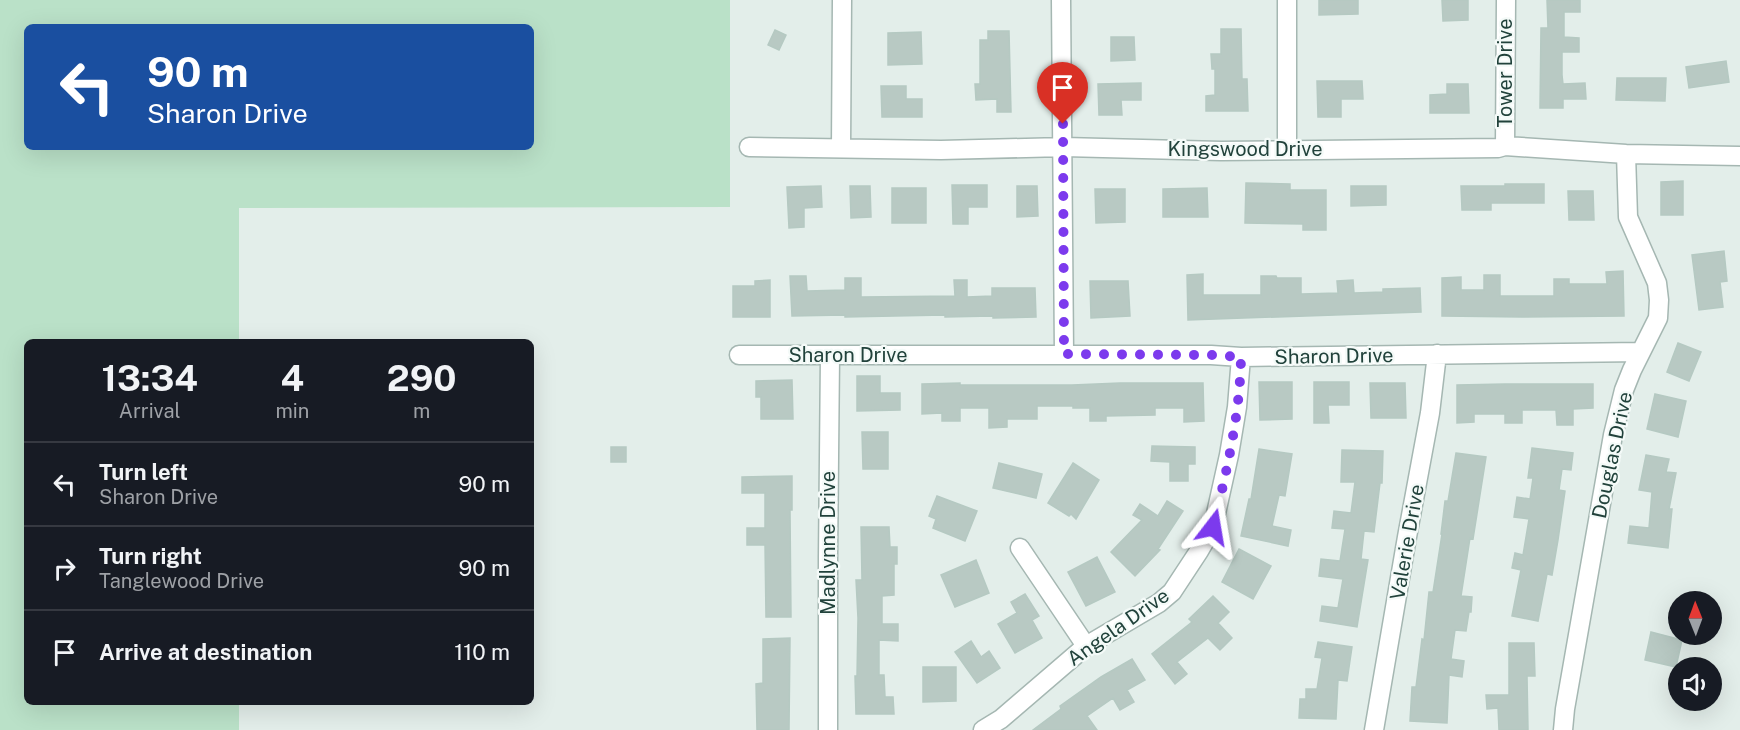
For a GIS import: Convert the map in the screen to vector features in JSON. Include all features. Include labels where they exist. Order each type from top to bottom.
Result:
[{"type":"street","points":[[841,148],[842,0]]},
{"type":"street","points":[[1062,0],[1064,354]]},
{"type":"street","points":[[1287,0],[1287,150]]},
{"type":"street","name":"Tower Drive","points":[[1505,146],[1506,0]]},
{"type":"street","name":"Kingswood Drive","points":[[749,147],[941,150],[1064,147],[1221,151],[1498,148],[1505,146],[1626,154],[1740,156]]},
{"type":"street","name":"Douglas Drive","points":[[1563,730],[1613,435],[1624,390],[1658,318],[1657,282],[1628,217],[1626,154]]},
{"type":"street","name":"Sharon Drive","points":[[739,355],[1064,354],[1241,357],[1641,352]]},
{"type":"street","name":"Valerie Drive","points":[[1374,730],[1430,413],[1437,354]]},
{"type":"street","name":"Madlynne Drive","points":[[828,730],[830,356]]},
{"type":"street","name":"Angela Drive","points":[[983,730],[1001,719],[1086,646],[1159,603],[1172,592],[1213,527],[1237,407],[1241,357]]},
{"type":"street","points":[[1020,549],[1086,646]]},
{"type":"green space","points":[[0,0],[730,0],[730,207],[239,208],[239,339],[24,339],[24,705],[239,705],[239,730],[0,730]]},
{"type":"building","points":[[1319,0],[1358,0],[1358,14],[1319,15]]},
{"type":"building","points":[[1442,0],[1468,0],[1468,20],[1443,21]]},
{"type":"building","points":[[1547,0],[1580,0],[1580,12],[1564,12],[1564,37],[1579,38],[1579,52],[1562,52],[1562,75],[1563,84],[1585,83],[1586,99],[1563,99],[1563,108],[1540,108],[1541,28],[1548,28]]},
{"type":"building","points":[[1221,29],[1241,29],[1242,79],[1247,79],[1248,111],[1206,111],[1206,96],[1215,95],[1215,69],[1212,69],[1211,54],[1221,54]]},
{"type":"building","points":[[775,30],[786,35],[779,50],[768,45]]},
{"type":"building","points":[[988,31],[1009,31],[1011,112],[997,112],[997,99],[976,100],[975,84],[980,84],[980,40],[988,40]]},
{"type":"building","points":[[921,32],[922,64],[888,65],[888,33]]},
{"type":"building","points":[[1111,37],[1134,37],[1135,60],[1111,61]]},
{"type":"building","points":[[1726,61],[1729,82],[1689,88],[1686,67]]},
{"type":"building","points":[[1617,78],[1666,78],[1665,101],[1616,100]]},
{"type":"building","points":[[1317,81],[1362,81],[1363,99],[1341,99],[1341,117],[1318,117]]},
{"type":"building","points":[[1141,83],[1141,100],[1121,100],[1122,115],[1099,115],[1098,84]]},
{"type":"building","points":[[1447,84],[1468,84],[1469,113],[1430,113],[1430,95],[1447,94]]},
{"type":"building","points":[[881,86],[906,86],[906,99],[922,99],[922,117],[882,117]]},
{"type":"building","points":[[1683,181],[1683,215],[1661,215],[1661,182]]},
{"type":"building","points":[[1246,183],[1290,184],[1290,190],[1326,190],[1326,230],[1303,230],[1303,224],[1245,223]]},
{"type":"building","points":[[1505,184],[1544,184],[1544,203],[1491,203],[1491,210],[1462,210],[1461,186],[1505,186]]},
{"type":"building","points":[[952,185],[987,185],[987,207],[968,207],[968,224],[953,224]]},
{"type":"building","points":[[821,186],[822,207],[804,208],[804,227],[789,228],[787,187]]},
{"type":"building","points":[[850,186],[870,186],[871,217],[851,218]]},
{"type":"building","points":[[1017,186],[1037,186],[1038,216],[1017,217]]},
{"type":"building","points":[[1351,186],[1386,186],[1386,205],[1351,206]]},
{"type":"building","points":[[892,188],[926,188],[926,223],[892,223]]},
{"type":"building","points":[[1207,188],[1208,217],[1163,217],[1163,189]]},
{"type":"building","points":[[1095,189],[1125,189],[1125,222],[1096,223]]},
{"type":"building","points":[[1568,191],[1593,191],[1594,220],[1569,220]]},
{"type":"building","points":[[1724,251],[1727,281],[1720,282],[1723,307],[1699,310],[1692,255]]},
{"type":"building","points":[[1623,271],[1624,316],[1442,316],[1442,278],[1461,277],[1461,290],[1484,290],[1484,275],[1500,275],[1500,296],[1554,296],[1554,279],[1569,279],[1569,284],[1607,284],[1606,272]]},
{"type":"building","points":[[1203,274],[1203,295],[1261,295],[1261,276],[1301,278],[1301,294],[1338,293],[1337,281],[1353,280],[1354,293],[1420,288],[1421,312],[1188,320],[1187,275]]},
{"type":"building","points":[[790,276],[806,276],[807,291],[845,290],[845,278],[861,278],[861,297],[955,296],[954,280],[967,280],[967,297],[992,296],[992,288],[1035,288],[1036,317],[792,316]]},
{"type":"building","points":[[770,280],[770,317],[733,317],[733,286],[755,286],[755,281]]},
{"type":"building","points":[[1090,281],[1128,281],[1130,316],[1091,318]]},
{"type":"building","points":[[1678,343],[1701,352],[1689,381],[1667,372]]},
{"type":"building","points":[[857,376],[880,376],[880,393],[900,393],[900,410],[857,411]]},
{"type":"building","points":[[792,380],[793,419],[761,419],[761,397],[756,397],[756,381]]},
{"type":"building","points":[[1259,382],[1292,382],[1292,419],[1260,420]]},
{"type":"building","points":[[1314,382],[1349,382],[1349,405],[1328,405],[1329,423],[1314,423]]},
{"type":"building","points":[[960,383],[960,385],[1072,385],[1203,383],[1204,421],[1184,422],[1184,408],[1155,408],[1155,415],[1106,416],[1106,421],[1090,421],[1090,408],[1037,406],[1037,419],[1007,419],[1007,427],[989,428],[989,408],[960,408],[960,421],[942,421],[942,413],[922,414],[922,384]]},
{"type":"building","points":[[1370,383],[1405,383],[1406,418],[1371,418]]},
{"type":"building","points":[[1593,384],[1593,408],[1573,409],[1573,425],[1557,425],[1556,410],[1522,410],[1522,423],[1505,423],[1505,414],[1474,414],[1474,422],[1457,423],[1457,385]]},
{"type":"building","points":[[1655,394],[1686,401],[1678,437],[1647,429]]},
{"type":"building","points":[[862,432],[888,432],[888,469],[863,469]]},
{"type":"building","points":[[1152,446],[1195,447],[1195,464],[1188,464],[1188,481],[1170,481],[1170,462],[1151,461]]},
{"type":"building","points":[[611,447],[626,447],[626,462],[611,462]]},
{"type":"building","points":[[1532,448],[1573,453],[1571,470],[1562,469],[1559,490],[1565,491],[1558,540],[1552,575],[1547,574],[1538,621],[1512,616],[1521,570],[1512,568],[1515,553],[1523,555],[1529,519],[1514,517],[1517,497],[1530,499],[1533,478],[1528,478]]},
{"type":"building","points":[[1259,449],[1292,454],[1285,496],[1279,495],[1272,526],[1291,530],[1288,546],[1241,536],[1249,499],[1251,499]]},
{"type":"building","points":[[1342,450],[1383,451],[1382,483],[1380,483],[1374,532],[1364,531],[1361,559],[1368,560],[1357,627],[1320,621],[1322,606],[1338,608],[1343,579],[1319,576],[1321,559],[1340,561],[1345,529],[1332,528],[1334,511],[1351,513],[1355,482],[1341,482]]},
{"type":"building","points":[[1456,453],[1486,457],[1461,596],[1472,597],[1471,612],[1469,612],[1466,631],[1455,630],[1451,659],[1464,661],[1462,677],[1449,675],[1447,723],[1410,721],[1412,687],[1416,687],[1429,592],[1433,592],[1445,501],[1448,501]]},
{"type":"building","points":[[1646,455],[1669,459],[1666,472],[1676,473],[1669,509],[1672,509],[1668,548],[1628,543],[1630,526],[1649,528],[1652,492],[1639,490]]},
{"type":"building","points":[[999,463],[1042,474],[1036,498],[993,488]]},
{"type":"building","points":[[1073,463],[1099,480],[1076,519],[1071,514],[1069,516],[1048,503]]},
{"type":"building","points":[[792,476],[791,617],[766,617],[765,545],[747,545],[747,528],[765,528],[765,493],[742,493],[742,477]]},
{"type":"building","points":[[937,496],[977,511],[965,541],[933,528],[936,519],[929,516]]},
{"type":"building","points":[[1167,501],[1183,511],[1158,549],[1160,550],[1135,576],[1111,552],[1142,520],[1133,515],[1140,504],[1158,516]]},
{"type":"building","points":[[861,527],[889,527],[890,547],[897,547],[897,564],[894,564],[894,595],[882,596],[882,624],[898,624],[898,641],[879,640],[879,675],[884,675],[885,697],[893,697],[894,714],[856,714],[858,618],[856,580],[862,580]]},
{"type":"building","points":[[1239,549],[1271,566],[1253,599],[1222,582]]},
{"type":"building","points":[[1097,557],[1115,592],[1086,606],[1068,572]]},
{"type":"building","points":[[976,560],[989,593],[955,607],[941,575]]},
{"type":"building","points":[[1025,594],[1039,616],[1032,620],[1042,638],[1015,653],[998,624],[1017,613],[1011,602]]},
{"type":"building","points":[[1213,596],[1229,612],[1218,623],[1232,638],[1220,650],[1208,638],[1177,662],[1187,674],[1175,684],[1152,654],[1192,622],[1189,619]]},
{"type":"building","points":[[1651,632],[1668,636],[1668,645],[1681,645],[1678,657],[1668,657],[1668,665],[1645,660]]},
{"type":"building","points":[[790,638],[789,730],[757,730],[756,684],[763,683],[763,639]]},
{"type":"building","points":[[971,641],[981,657],[989,651],[1000,668],[977,683],[955,652]]},
{"type":"building","points":[[1318,642],[1352,647],[1347,681],[1338,680],[1336,719],[1299,718],[1300,699],[1306,699],[1306,689],[1317,689],[1322,658],[1315,657]]},
{"type":"building","points":[[1509,643],[1534,643],[1535,676],[1527,676],[1528,730],[1499,730],[1498,708],[1487,709],[1486,695],[1509,695]]},
{"type":"building","points":[[1132,659],[1145,680],[1127,690],[1134,702],[1120,710],[1113,698],[1087,716],[1097,730],[1033,730],[1061,709],[1060,706],[1101,677]]},
{"type":"building","points":[[923,667],[956,667],[956,701],[923,702]]},
{"type":"route","points":[[1063,124],[1064,354],[1241,357],[1237,407],[1213,527]]}]
